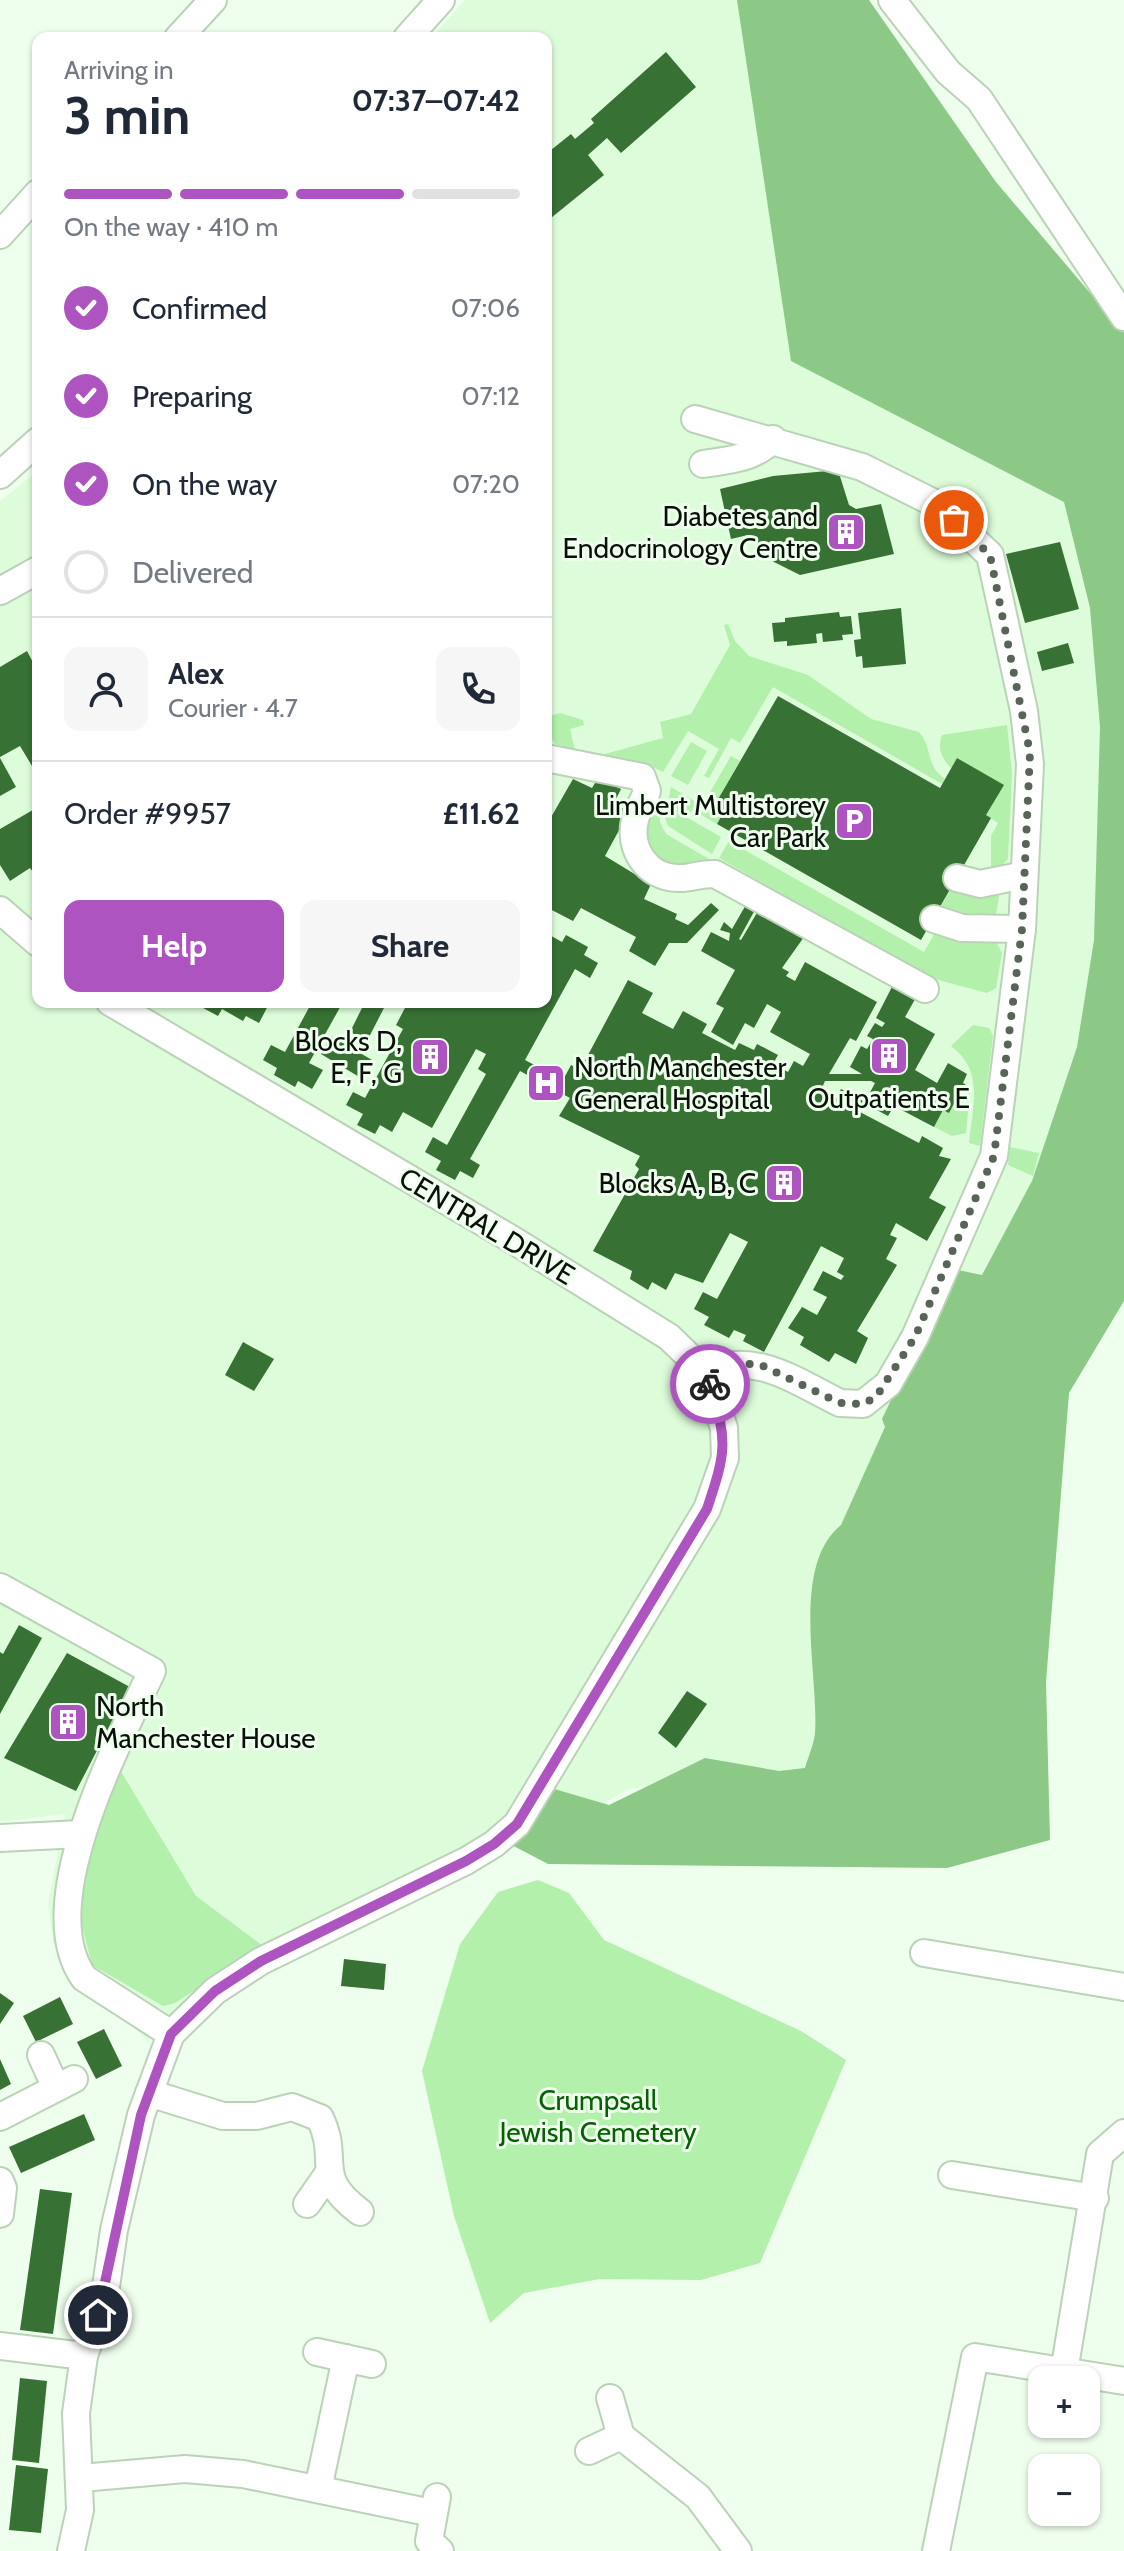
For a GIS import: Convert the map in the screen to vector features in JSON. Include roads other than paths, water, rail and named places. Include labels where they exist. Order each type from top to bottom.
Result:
[{"type":"street","points":[[184,32],[213,0]]},
{"type":"street","points":[[412,32],[441,0]]},
{"type":"street","points":[[892,0],[948,72],[979,99],[1124,317]]},
{"type":"street","points":[[4,223],[32,198]]},
{"type":"street","points":[[71,2551],[80,2510],[76,2413],[84,2356],[105,2294],[114,2230],[149,2093],[171,2034],[215,1991],[261,1961],[466,1861],[494,1844],[517,1824],[707,1509],[725,1458],[724,1428],[706,1373],[723,1364],[759,1364],[840,1403],[853,1406],[868,1402],[888,1384],[915,1337],[989,1170],[1022,929],[1030,753],[990,555],[936,504],[862,467],[695,419]]},
{"type":"street","points":[[703,464],[741,459],[762,450],[773,439]]},
{"type":"street","points":[[0,475],[32,446]]},
{"type":"street","points":[[0,591],[32,573]]},
{"type":"street","points":[[552,759],[642,777],[647,791],[633,830],[635,847],[648,867],[657,873],[678,878],[715,874],[925,989]]},
{"type":"street","points":[[957,878],[972,884],[992,884],[1024,875]]},
{"type":"street","points":[[0,910],[32,938]]},
{"type":"street","points":[[934,919],[962,928],[1022,929]]},
{"type":"street","name":"CENTRAL DRIVE","points":[[120,1008],[559,1268],[669,1337],[706,1373]]},
{"type":"street","points":[[0,1587],[152,1671],[105,1768],[80,1834],[68,1918],[74,1964],[84,1978],[171,2034]]},
{"type":"street","points":[[0,1838],[80,1834]]},
{"type":"street","points":[[924,1953],[1124,1987]]},
{"type":"street","points":[[0,2117],[65,2083],[41,2055]]},
{"type":"street","points":[[149,2093],[223,2116],[257,2116],[292,2107],[320,2118],[330,2139],[328,2174],[307,2204]]},
{"type":"street","points":[[1065,2366],[1100,2154],[1122,2137]]},
{"type":"street","points":[[328,2174],[341,2197],[360,2212]]},
{"type":"street","points":[[952,2175],[1095,2198]]},
{"type":"street","points":[[0,2181],[3,2188],[0,2214]]},
{"type":"street","points":[[0,2346],[84,2356]]},
{"type":"street","points":[[317,2352],[359,2361],[318,2489]]},
{"type":"street","points":[[936,2551],[964,2355],[1029,2366]]},
{"type":"street","points":[[1100,2377],[1124,2381]]},
{"type":"street","points":[[610,2398],[621,2436],[698,2497],[738,2551]]},
{"type":"street","points":[[589,2451],[621,2436]]},
{"type":"street","points":[[81,2478],[185,2469],[243,2474],[318,2489],[435,2505],[429,2541],[440,2551]]},
{"type":"place","name":"Diabetes and Endocrinology Centre","points":[[846,532]]},
{"type":"place","name":"Limbert Multistorey Car Park","points":[[854,821]]},
{"type":"place","name":"Outpatients E","points":[[889,1056]]},
{"type":"place","name":"Blocks D, E, F, G","points":[[430,1057]]},
{"type":"place","name":"North Manchester General Hospital","points":[[546,1083]]},
{"type":"place","name":"Blocks A, B, C","points":[[784,1183]]},
{"type":"place","name":"North Manchester House","points":[[68,1722]]},
{"type":"park label","name":"Crumpsall Jewish Cemetery","points":[[598,2116]]}]
